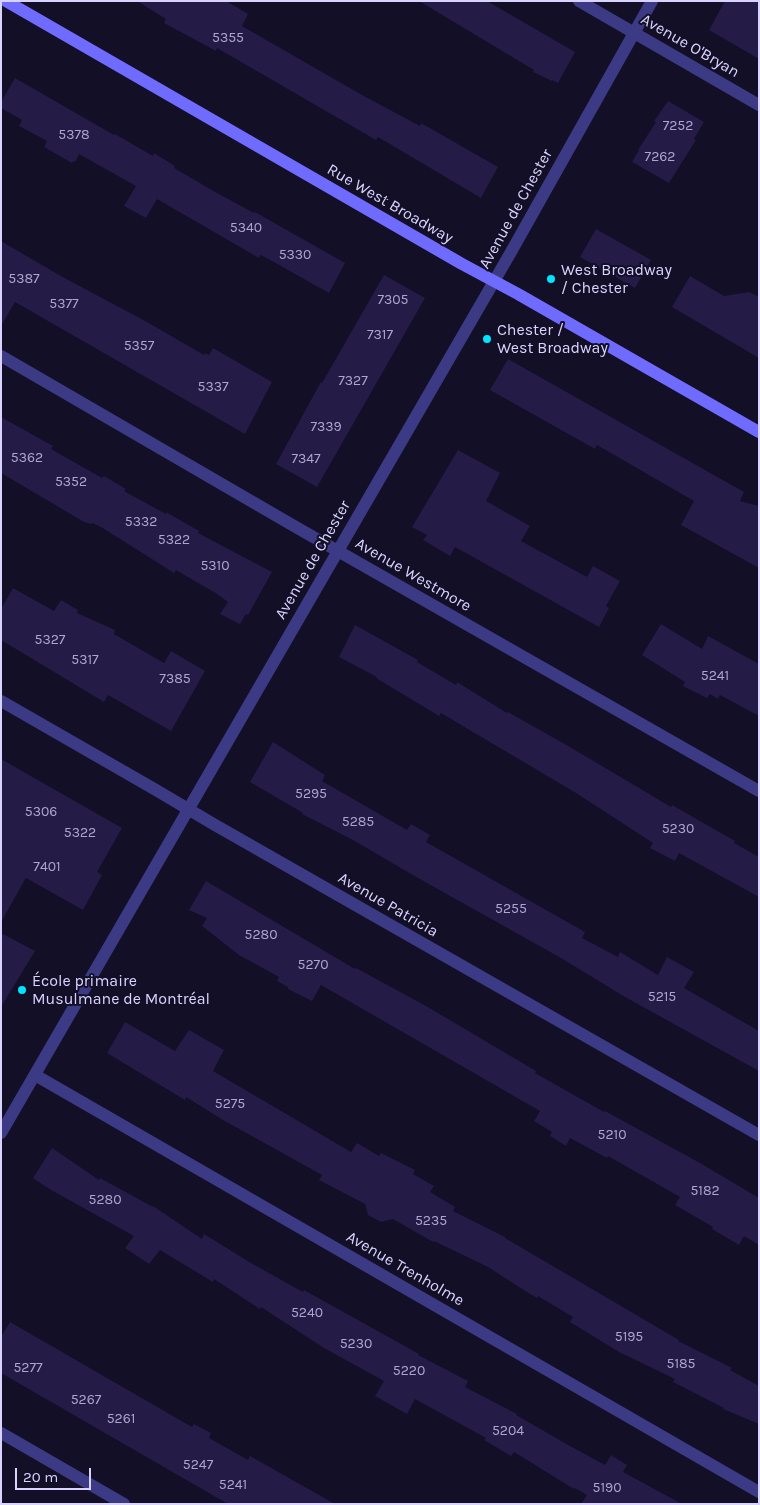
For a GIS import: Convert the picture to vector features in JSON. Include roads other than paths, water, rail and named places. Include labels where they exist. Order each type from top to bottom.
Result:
[{"type":"street","name":"Rue West Broadway","points":[[6,1],[759,432]]},
{"type":"street","name":"Avenue O'Bryan","points":[[579,1],[759,104]]},
{"type":"street","name":"Avenue de Chester","points":[[1,1134],[337,550],[494,282],[652,1]]},
{"type":"street","name":"Avenue Westmore","points":[[1,356],[759,791]]},
{"type":"street","name":"Avenue Patricia","points":[[1,701],[759,1135]]},
{"type":"street","name":"Avenue Trenholme","points":[[35,1076],[759,1492]]},
{"type":"street","points":[[1,1433],[124,1504]]},
{"type":"place","name":"West Broadway / Chester","points":[[551,279]]},
{"type":"place","name":"Chester / West Broadway","points":[[487,339]]},
{"type":"place","name":"École primaire Musulmane de Montréal","points":[[22,990]]}]
